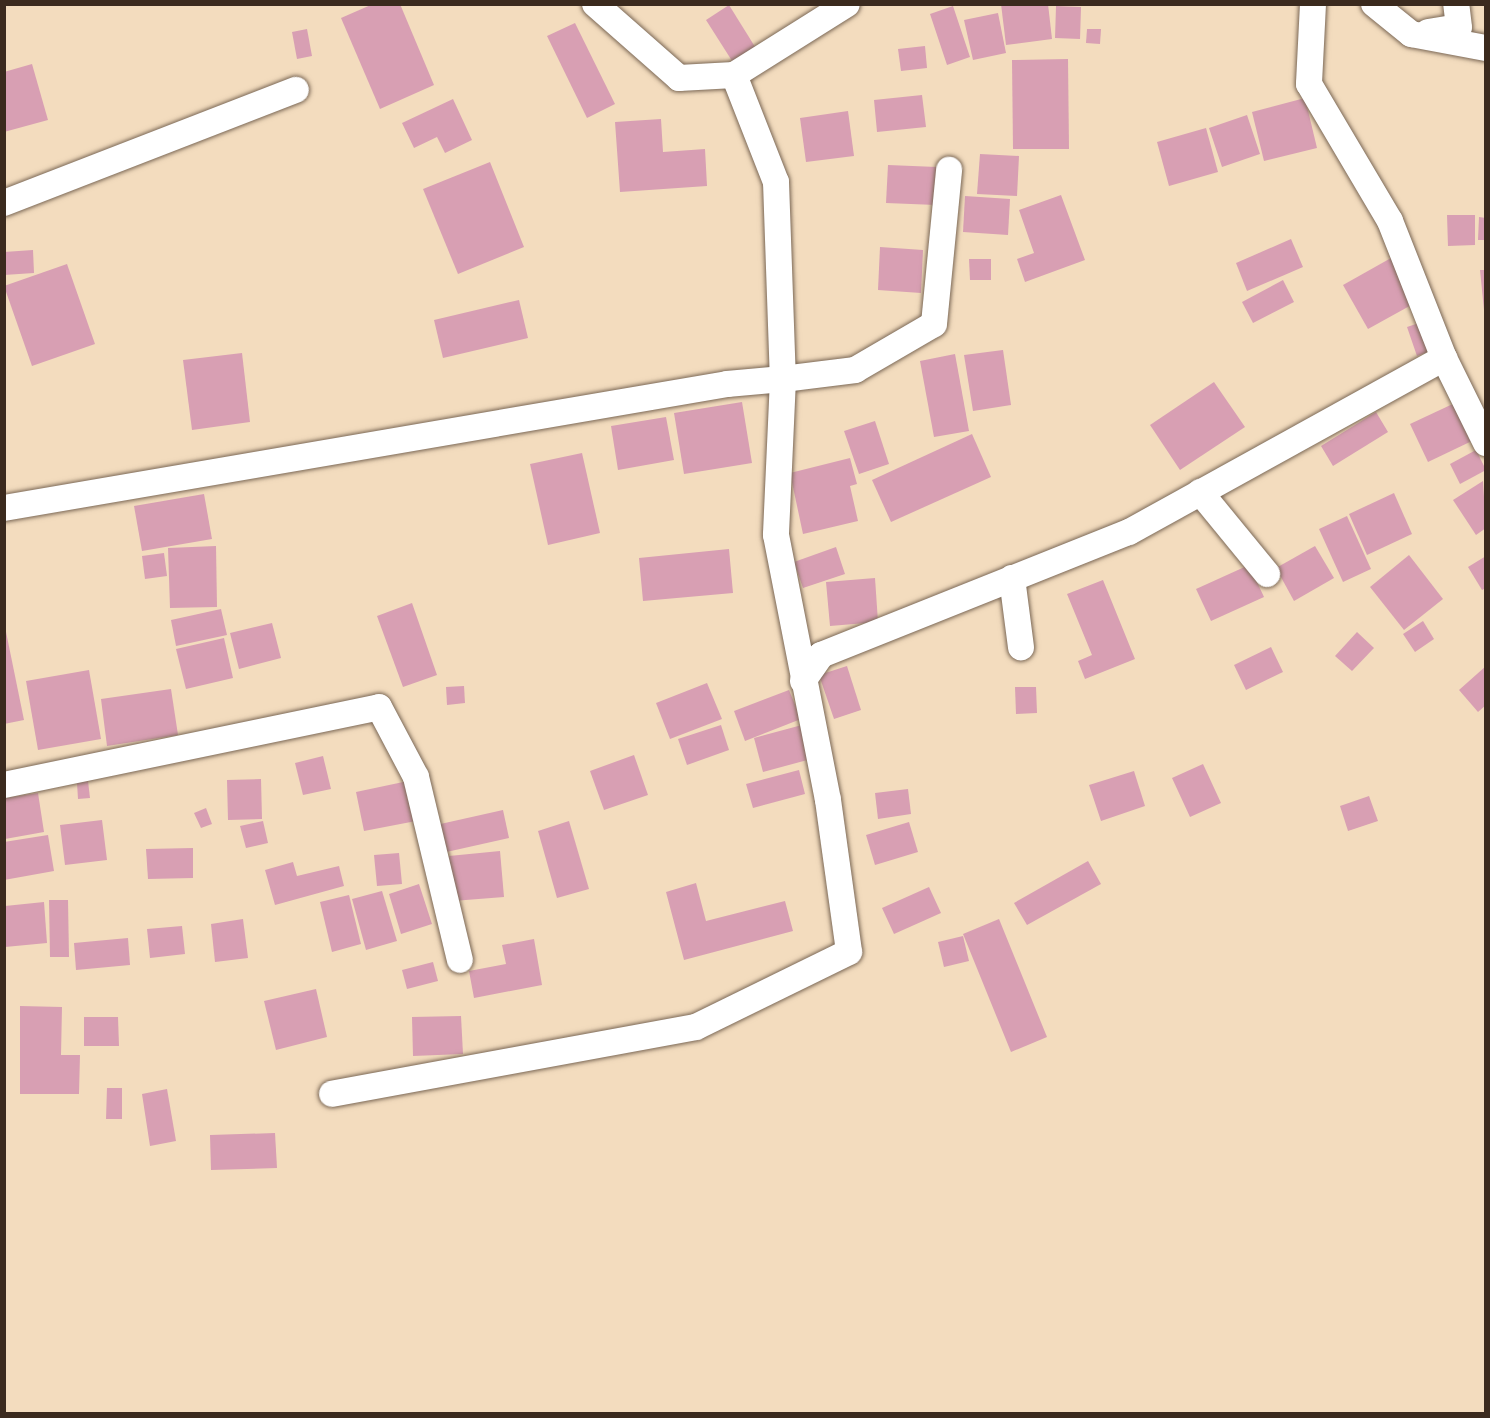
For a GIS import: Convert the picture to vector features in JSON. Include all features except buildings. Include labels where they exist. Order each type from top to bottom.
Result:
[{"type":"street","points":[[595,4],[679,78],[734,75],[847,4]]},
{"type":"street","points":[[1313,4],[1309,84],[1390,221],[1444,358],[1485,443]]},
{"type":"street","points":[[1374,4],[1411,34],[1485,48]]},
{"type":"street","points":[[1411,34],[1459,27],[1456,4]]},
{"type":"street","points":[[332,1094],[696,1027],[849,952],[828,800],[776,535],[783,379],[776,182],[734,75]]},
{"type":"street","points":[[4,203],[296,90]]},
{"type":"street","points":[[4,508],[727,384],[855,370],[934,324],[949,170]]},
{"type":"street","points":[[803,681],[821,655],[1129,532],[1444,358]]},
{"type":"street","points":[[1200,492],[1268,574]]},
{"type":"street","points":[[1012,578],[1021,647]]},
{"type":"street","points":[[4,785],[379,707],[416,777],[460,960]]}]
